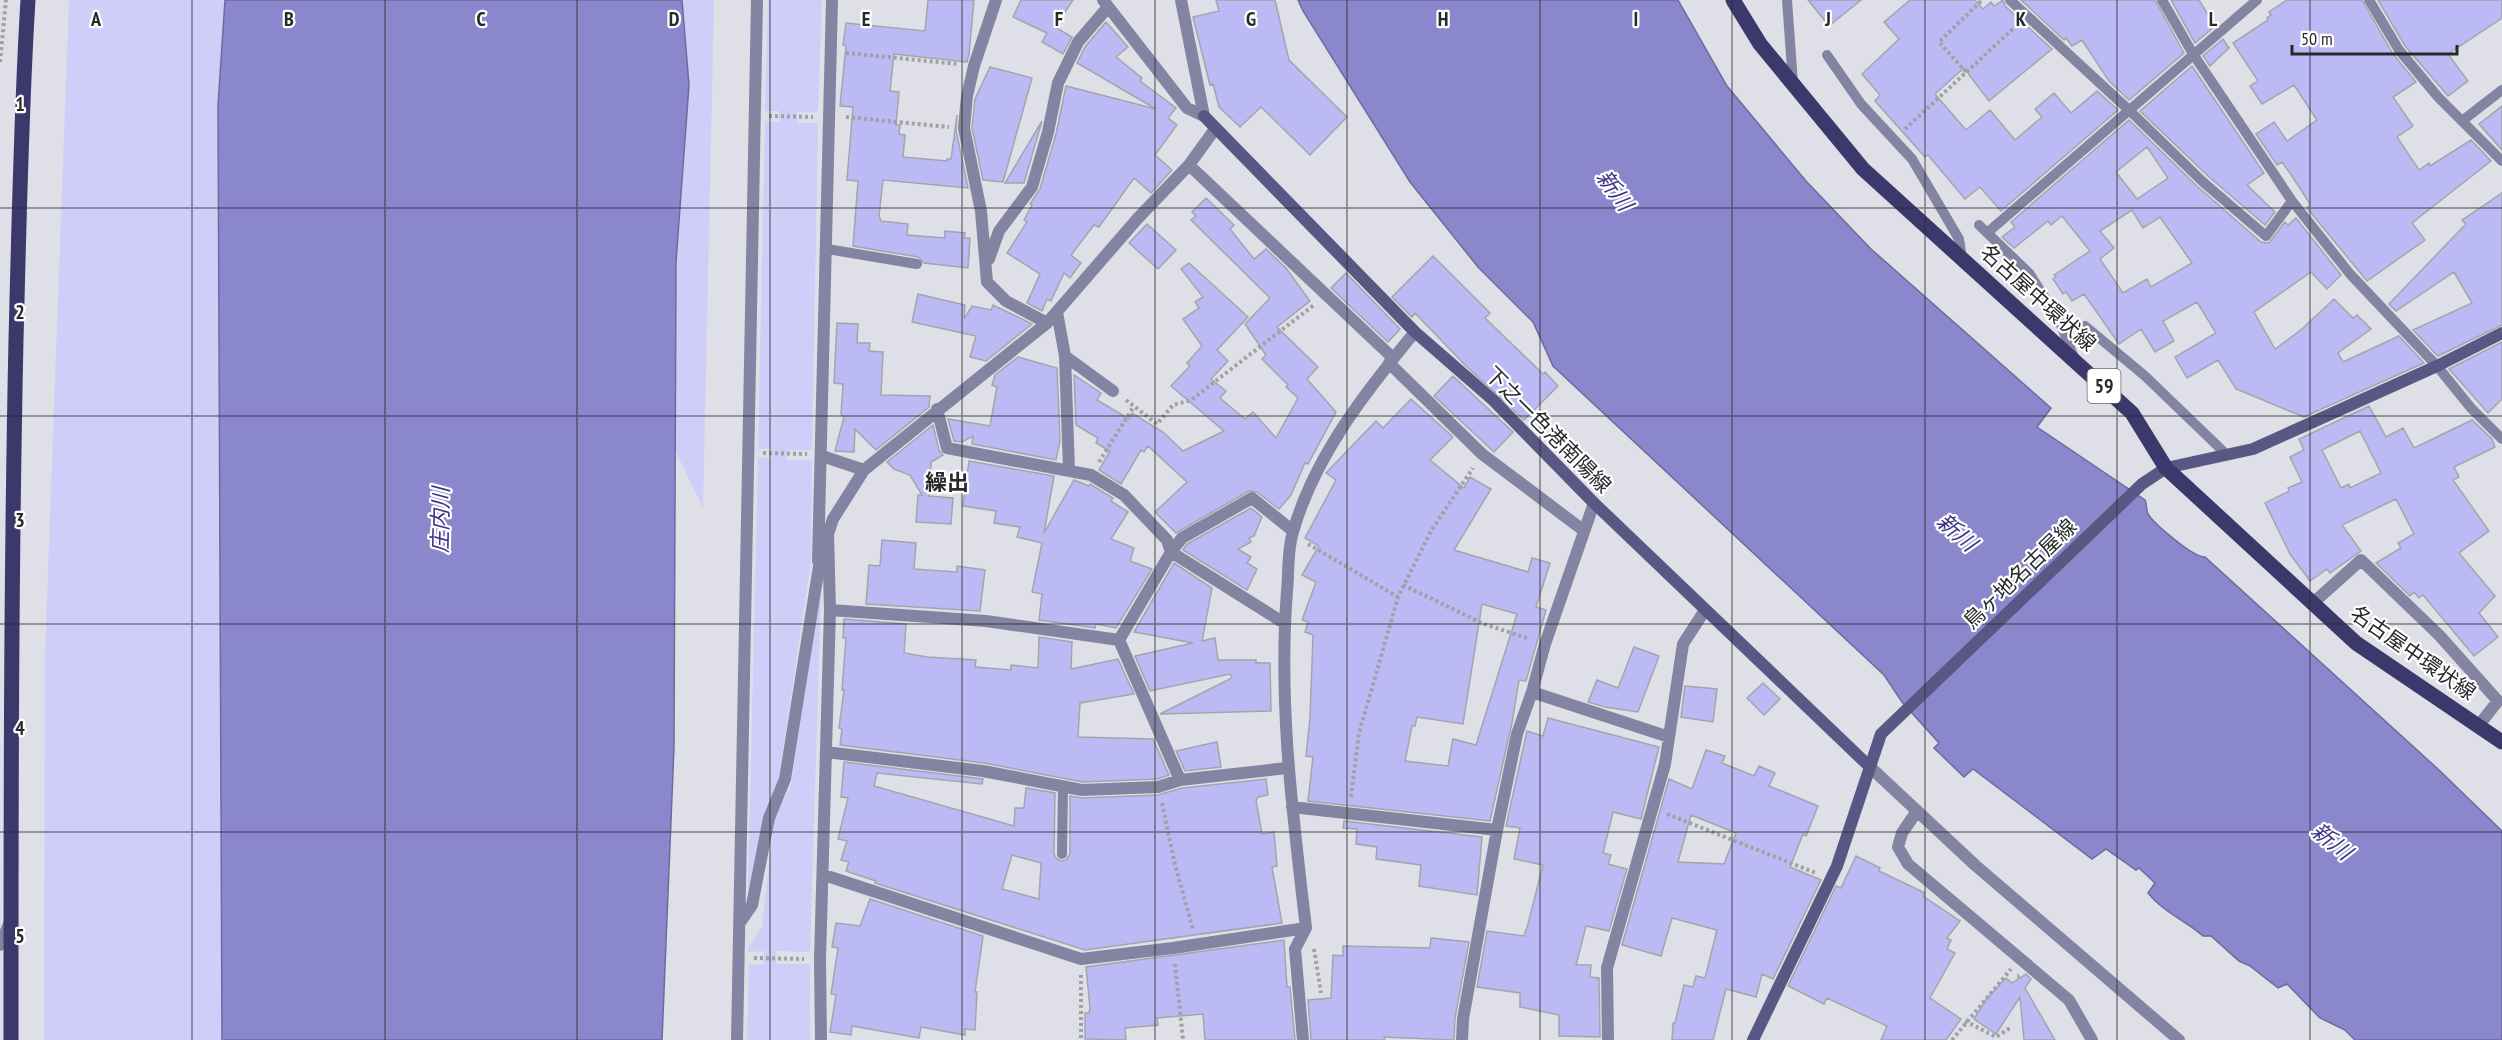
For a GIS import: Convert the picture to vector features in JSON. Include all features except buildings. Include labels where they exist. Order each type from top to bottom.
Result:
[{"type":"main road","points":[[11,1040],[10,714],[14,463],[22,94],[28,0]]},
{"type":"main road","name":"名古屋中環状線","points":[[1733,0],[1760,44],[1863,168],[2132,413],[2166,468],[2356,643],[2502,742]]},
{"type":"main road","name":"下之一色港南陽線","points":[[1204,116],[1416,332],[1493,400],[1594,503],[1870,766]]},
{"type":"main road","name":"鳥ヶ地名古屋線","points":[[1754,1040],[1830,879],[1881,734],[2142,484],[2166,468],[2253,449],[2437,366],[2502,333]]},
{"type":"street","points":[[737,1040],[757,0]]},
{"type":"street","points":[[740,922],[752,905],[769,818],[785,779],[818,561],[832,0]]},
{"type":"street","points":[[996,0],[974,66],[967,96],[964,128],[981,211],[987,282],[1006,301],[1047,323]]},
{"type":"street","points":[[1182,0],[1204,116]]},
{"type":"street","points":[[986,272],[991,249],[999,231],[1032,187],[1048,132],[1058,83],[1078,42],[1106,4],[1187,108],[1204,116]]},
{"type":"street","points":[[818,561],[833,519],[864,470],[937,409],[1047,323],[1138,218],[1189,165],[1215,129]]},
{"type":"street","points":[[1189,165],[1327,295],[1482,454],[1583,530]]},
{"type":"street","points":[[1057,312],[1065,356],[1069,470]]},
{"type":"street","points":[[1303,1040],[1295,949],[1306,928],[1287,768],[1284,623],[1292,533],[1312,479],[1343,428],[1391,361],[1416,332]]},
{"type":"street","points":[[1065,356],[1113,391]]},
{"type":"street","points":[[937,409],[947,448],[1091,475],[1124,495],[1167,540],[1171,552],[1284,623]]},
{"type":"street","points":[[822,456],[864,470]]},
{"type":"street","points":[[1119,640],[1171,552],[1182,538],[1252,498],[1292,533]]},
{"type":"street","points":[[1462,1040],[1463,1019],[1517,734],[1583,530],[1594,503]]},
{"type":"street","points":[[821,1040],[820,959],[830,610],[828,534]]},
{"type":"street","points":[[2313,603],[2361,560],[2439,635],[2498,701],[2479,725]]},
{"type":"street","points":[[830,610],[986,621],[1119,640]]},
{"type":"street","points":[[1608,1040],[1607,968],[1665,764],[1683,644],[1705,610]]},
{"type":"street","points":[[1119,640],[1180,780]]},
{"type":"street","points":[[1532,692],[1670,737]]},
{"type":"street","points":[[825,752],[982,771],[1082,790],[1158,787],[1180,780],[1287,768]]},
{"type":"street","points":[[1870,766],[1976,865],[2179,1040]]},
{"type":"street","points":[[1292,807],[1497,830]]},
{"type":"street","points":[[1917,811],[1902,833],[1899,847],[1908,864],[2069,999],[2092,1040]]},
{"type":"street","points":[[824,875],[1081,959],[1306,928]]},
{"type":"street","points":[[0,945],[11,920]]},
{"type":"lane","points":[[1787,0],[1793,83]]},
{"type":"lane","points":[[2010,0],[2203,182],[2266,236],[2292,201]]},
{"type":"lane","points":[[2162,0],[2193,54],[2292,201],[2350,274],[2437,366],[2471,408],[2502,438]]},
{"type":"lane","points":[[1987,233],[2257,0]]},
{"type":"lane","points":[[2369,0],[2400,50],[2438,97],[2502,161]]},
{"type":"lane","points":[[1827,55],[1861,104],[1912,159],[1959,239],[1962,258]]},
{"type":"lane","points":[[2462,121],[2502,90]]},
{"type":"lane","points":[[1979,225],[2029,273],[2059,320],[2076,360]]},
{"type":"lane","points":[[827,249],[917,264]]},
{"type":"lane","points":[[2085,326],[2145,376],[2226,454]]},
{"type":"lane","points":[[1062,854],[1063,786]]},
{"type":"path","points":[[0,62],[6,0]]},
{"type":"path","points":[[1966,72],[1940,42],[1982,0]]},
{"type":"path","points":[[1894,140],[2026,16]]},
{"type":"path","points":[[831,52],[974,66]]},
{"type":"path","points":[[779,116],[797,117]]},
{"type":"path","points":[[830,116],[964,128]]},
{"type":"path","points":[[1113,391],[1157,424],[1173,405],[1191,400],[1327,295]]},
{"type":"path","points":[[1091,475],[1134,406]]},
{"type":"path","points":[[772,453],[787,454]]},
{"type":"path","points":[[1350,813],[1359,733],[1398,597],[1431,531],[1482,454]]},
{"type":"path","points":[[1292,533],[1398,597]]},
{"type":"path","points":[[1403,585],[1484,624],[1545,644]]},
{"type":"path","points":[[1158,787],[1175,865],[1198,944]]},
{"type":"path","points":[[1654,809],[1830,879]]},
{"type":"path","points":[[1173,948],[1183,1040]]},
{"type":"path","points":[[1952,1040],[2020,958]]},
{"type":"path","points":[[764,959],[820,959]]},
{"type":"path","points":[[1081,959],[1081,1040]]},
{"type":"path","points":[[1965,1022],[1996,1037],[2010,1028]]},
{"type":"shaded area","points":[[69,0],[225,0],[218,105],[222,1040],[44,1040],[45,654]]},
{"type":"shaded area","points":[[682,0],[714,0],[703,508],[675,450],[676,262],[689,85]]},
{"type":"shaded area","points":[[768,0],[822,0],[818,112],[797,112],[797,123],[818,123],[812,450],[787,450],[787,460],[812,460],[811,562],[779,777],[764,818],[751,890],[748,888],[758,458],[771,458],[772,449],[758,449],[765,121],[779,122],[779,111],[765,111]]},
{"type":"shaded area","points":[[818,597],[821,597],[810,952],[776,951],[776,964],[810,964],[810,1040],[747,1040],[749,965],[764,964],[764,951],[748,952],[748,948],[762,927],[774,820],[791,785]]},
{"type":"water","name":"庄内川","points":[[225,0],[682,0],[689,85],[676,262],[674,747],[662,1040],[222,1040],[218,105]]},
{"type":"water","name":"新川","points":[[1298,0],[1678,0],[1727,86],[1806,181],[1871,249],[2051,408],[2037,427],[2145,500],[2148,514],[2158,525],[2192,552],[2205,557],[2439,770],[2502,831],[2502,1040],[2355,1040],[2345,1030],[2320,1018],[2287,984],[2278,988],[2250,966],[2239,961],[2211,936],[2203,936],[2161,906],[2148,893],[2155,883],[2139,868],[2136,870],[2106,849],[2092,859],[1973,769],[1964,777],[1934,748],[1939,743],[1902,702],[1884,675],[1553,366],[1533,322],[1478,267],[1410,182]]},
{"type":"district","name":"繰出","points":[[947,482]]}]
